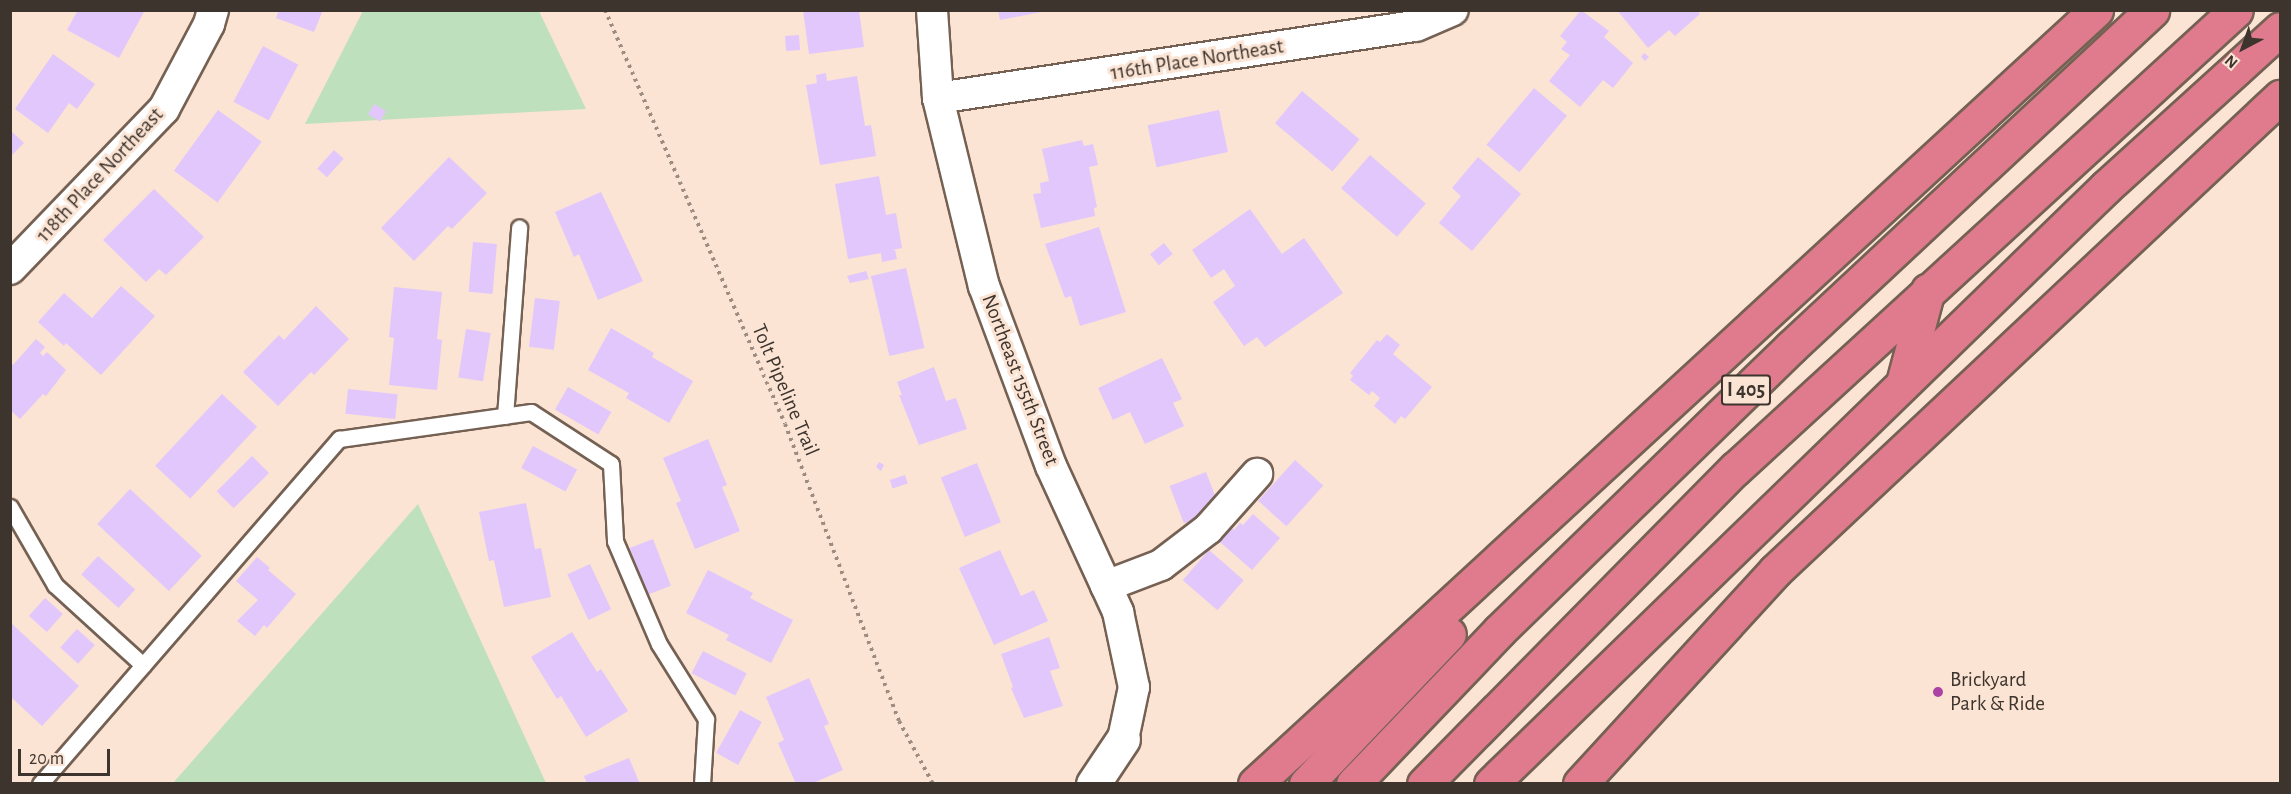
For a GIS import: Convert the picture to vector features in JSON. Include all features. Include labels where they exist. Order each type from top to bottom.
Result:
[{"type":"highway","name":"I 405","points":[[1306,783],[1675,399],[2096,10]]},
{"type":"highway","name":"I 405","points":[[1353,783],[1499,631],[1791,346],[2152,10]]},
{"type":"highway","name":"I 405","points":[[1424,783],[1735,469],[2236,10]]},
{"type":"highway","points":[[1491,783],[2106,187],[2280,29]]},
{"type":"highway","points":[[1580,783],[1775,571],[2280,97]]},
{"type":"highway","points":[[1903,383],[1928,290]]},
{"type":"highway","points":[[1255,783],[1675,399]]},
{"type":"street","name":"118th Place Northeast","points":[[10,269],[164,109],[209,24],[213,10]]},
{"type":"street","name":"Northeast 155th Street","points":[[932,10],[938,98],[984,286],[1052,466],[1118,612],[1134,687],[1123,739]]},
{"type":"street","name":"116th Place Northeast","points":[[938,98],[1416,26],[1453,10]]},
{"type":"street","points":[[1106,586],[1161,565],[1208,529],[1257,474]]},
{"type":"street","points":[[1093,783],[1123,739]]},
{"type":"lane","points":[[505,416],[519,228]]},
{"type":"lane","points":[[40,783],[339,439],[531,412],[611,464],[615,541],[659,644],[706,719],[702,783]]},
{"type":"lane","points":[[10,507],[55,585],[143,664]]},
{"type":"path","name":"Tolt Pipeline Trail","points":[[604,10],[785,424],[899,721],[933,783]]},
{"type":"green space","points":[[363,11],[539,11],[586,109],[305,124]]},
{"type":"green space","points":[[418,504],[546,783],[173,783]]},
{"type":"building","points":[[78,10],[145,10],[119,58],[67,30]]},
{"type":"building","points":[[279,10],[323,10],[314,32],[276,18]]},
{"type":"building","points":[[803,10],[859,10],[864,47],[809,54]]},
{"type":"building","points":[[998,10],[1041,10],[1041,12],[1000,20]]},
{"type":"building","points":[[1581,10],[1609,31],[1604,37],[1633,63],[1613,88],[1603,80],[1580,107],[1549,81],[1570,55],[1561,49],[1567,42],[1560,36]]},
{"type":"building","points":[[1617,10],[1697,10],[1700,14],[1675,36],[1669,30],[1648,48]]},
{"type":"building","points":[[799,35],[800,50],[786,51],[785,36]]},
{"type":"building","points":[[263,46],[298,65],[269,120],[233,102]]},
{"type":"building","points":[[1644,53],[1649,57],[1645,61],[1641,57]]},
{"type":"building","points":[[53,54],[95,84],[77,109],[69,103],[48,133],[15,109]]},
{"type":"building","points":[[826,73],[827,81],[857,76],[865,126],[871,125],[876,156],[820,165],[806,85],[817,83],[816,75]]},
{"type":"building","points":[[1534,88],[1567,116],[1519,172],[1486,145]]},
{"type":"building","points":[[1302,91],[1359,139],[1332,171],[1275,123]]},
{"type":"building","points":[[374,104],[386,111],[380,121],[368,114]]},
{"type":"building","points":[[218,110],[262,142],[218,202],[174,171]]},
{"type":"building","points":[[1219,110],[1228,152],[1157,167],[1148,125]]},
{"type":"building","points":[[10,130],[24,143],[10,157]]},
{"type":"building","points":[[1082,140],[1084,146],[1093,144],[1098,165],[1089,167],[1097,207],[1094,208],[1095,216],[1041,228],[1033,194],[1041,193],[1040,183],[1049,181],[1042,149]]},
{"type":"building","points":[[334,150],[344,159],[327,177],[317,169]]},
{"type":"building","points":[[1370,155],[1426,204],[1397,237],[1341,188]]},
{"type":"building","points":[[449,157],[487,193],[452,229],[448,226],[414,261],[381,228]]},
{"type":"building","points":[[1478,157],[1521,194],[1472,251],[1439,223],[1461,196],[1452,188]]},
{"type":"building","points":[[879,176],[886,215],[896,213],[902,248],[892,250],[895,250],[897,259],[882,262],[881,253],[848,259],[835,184]]},
{"type":"building","points":[[154,189],[204,237],[166,275],[159,269],[146,282],[103,240]]},
{"type":"building","points":[[601,192],[643,281],[598,300],[579,254],[574,257],[555,212]]},
{"type":"building","points":[[1250,209],[1282,254],[1304,238],[1343,293],[1265,347],[1257,337],[1244,346],[1213,302],[1235,286],[1224,269],[1211,278],[1192,250]]},
{"type":"building","points":[[1099,227],[1126,312],[1080,326],[1071,296],[1065,298],[1045,244]]},
{"type":"building","points":[[473,242],[497,244],[493,294],[469,292]]},
{"type":"building","points":[[1164,243],[1173,254],[1159,265],[1150,254]]},
{"type":"building","points":[[906,268],[924,348],[889,356],[871,276]]},
{"type":"building","points":[[866,271],[869,279],[850,283],[847,276]]},
{"type":"building","points":[[121,286],[155,316],[101,375],[66,343],[64,346],[38,322],[64,293],[92,318]]},
{"type":"building","points":[[394,287],[442,292],[437,339],[442,340],[437,390],[389,385],[394,338],[389,337]]},
{"type":"building","points":[[535,298],[560,301],[554,350],[529,347]]},
{"type":"building","points":[[316,306],[349,339],[314,375],[311,372],[278,406],[243,372],[279,335],[284,340]]},
{"type":"building","points":[[611,328],[654,353],[652,357],[693,381],[669,423],[626,398],[629,393],[588,370]]},
{"type":"building","points":[[466,329],[491,333],[483,381],[458,377]]},
{"type":"building","points":[[1387,334],[1400,345],[1393,354],[1432,387],[1405,419],[1401,416],[1395,424],[1374,406],[1380,398],[1372,391],[1369,395],[1350,380],[1353,376],[1350,373],[1377,340],[1380,342]]},
{"type":"building","points":[[36,339],[45,347],[40,353],[43,356],[47,352],[66,370],[46,396],[43,394],[20,419],[10,410],[10,362],[13,365]]},
{"type":"building","points":[[1162,358],[1182,399],[1173,403],[1184,426],[1145,444],[1130,412],[1113,420],[1098,388]]},
{"type":"building","points":[[934,367],[946,401],[956,398],[967,429],[919,445],[899,395],[902,395],[897,382]]},
{"type":"building","points":[[568,387],[611,412],[598,435],[555,410]]},
{"type":"building","points":[[348,389],[398,394],[395,419],[345,414]]},
{"type":"building","points":[[222,394],[257,427],[190,498],[155,466]]},
{"type":"building","points":[[708,439],[727,485],[722,487],[740,531],[695,549],[676,503],[681,501],[663,458]]},
{"type":"building","points":[[533,446],[577,469],[565,492],[521,468]]},
{"type":"building","points":[[252,456],[269,473],[234,508],[217,491]]},
{"type":"building","points":[[1295,460],[1323,485],[1286,526],[1258,501]]},
{"type":"building","points":[[879,462],[884,465],[881,471],[876,467]]},
{"type":"building","points":[[977,463],[1001,522],[965,537],[941,478]]},
{"type":"building","points":[[1206,472],[1220,509],[1184,523],[1170,486]]},
{"type":"building","points":[[905,475],[908,484],[893,489],[890,480]]},
{"type":"building","points":[[130,489],[202,556],[169,591],[97,524]]},
{"type":"building","points":[[526,503],[535,549],[541,548],[551,597],[504,607],[494,560],[489,561],[479,512]]},
{"type":"building","points":[[1253,514],[1280,538],[1252,570],[1220,542],[1232,528],[1234,530],[1240,523],[1243,525]]},
{"type":"building","points":[[653,539],[671,586],[648,595],[630,548]]},
{"type":"building","points":[[1000,550],[1021,596],[1034,590],[1048,621],[994,645],[959,568]]},
{"type":"building","points":[[1209,550],[1244,580],[1217,610],[1183,580]]},
{"type":"building","points":[[98,556],[135,589],[118,608],[81,575]]},
{"type":"building","points":[[257,557],[270,568],[268,570],[296,594],[267,628],[264,625],[255,636],[237,621],[258,600],[236,581]]},
{"type":"building","points":[[590,564],[611,609],[588,620],[567,575]]},
{"type":"building","points":[[708,570],[753,593],[750,598],[793,620],[771,663],[726,640],[729,635],[686,613]]},
{"type":"building","points":[[45,598],[63,614],[47,632],[29,616]]},
{"type":"building","points":[[10,622],[79,686],[42,726],[10,696]]},
{"type":"building","points":[[77,629],[95,645],[78,664],[60,648]]},
{"type":"building","points":[[572,632],[597,672],[601,669],[628,711],[586,737],[561,696],[557,699],[531,657]]},
{"type":"building","points":[[1049,637],[1060,668],[1050,671],[1063,706],[1024,718],[1011,688],[1013,687],[1001,654]]},
{"type":"building","points":[[703,651],[747,673],[735,696],[692,673]]},
{"type":"building","points":[[809,678],[829,724],[824,726],[843,770],[811,784],[796,784],[778,743],[784,740],[766,697]]},
{"type":"building","points":[[740,710],[762,722],[738,765],[716,753]]},
{"type":"building","points":[[629,758],[640,784],[587,784],[584,776]]},
{"type":"place","name":"Brickyard Park & Ride","points":[[1938,692]]}]
